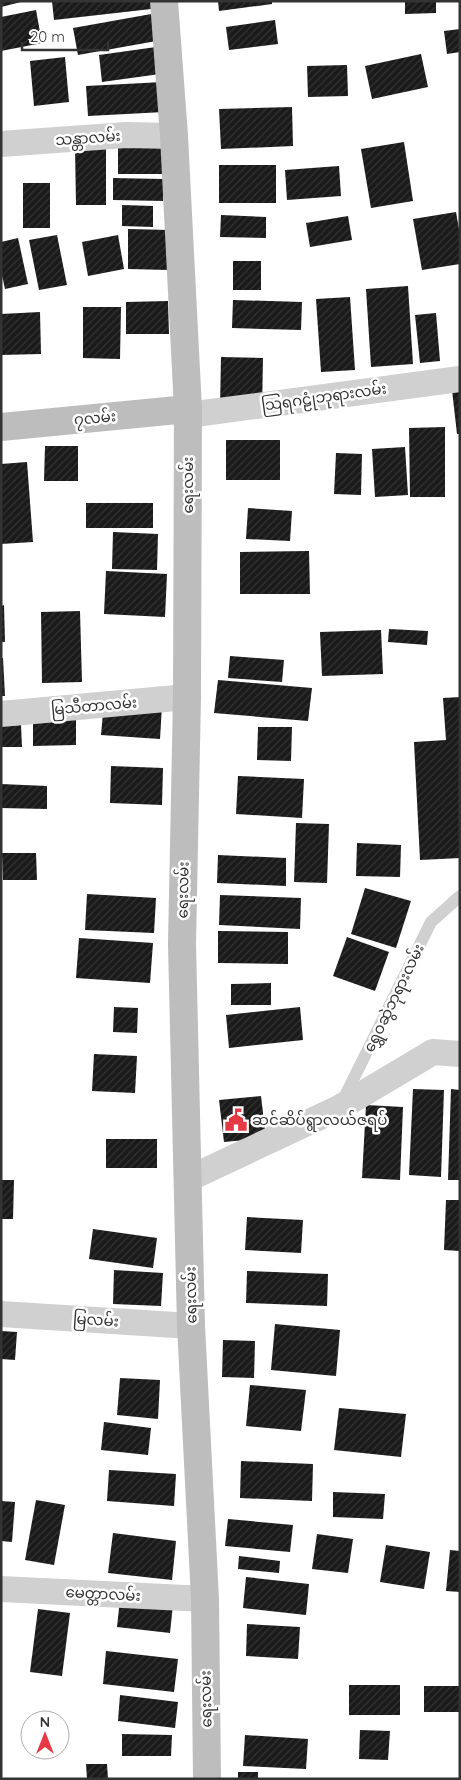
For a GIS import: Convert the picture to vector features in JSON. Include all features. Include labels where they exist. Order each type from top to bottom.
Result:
[{"type":"street","name":"ရေးလမ်း","points":[[164,1],[174,136],[188,412],[187,698],[182,944],[191,1326],[205,1599],[207,1779]]},
{"type":"street","name":"သန္တာလမ်း","points":[[1,144],[126,135],[174,136]]},
{"type":"street","name":"သြရဂဠုံဘုရားလမ်း","points":[[188,412],[460,379]]},
{"type":"street","name":"၇လမ်း","points":[[1,426],[188,412]]},
{"type":"street","name":"မြသီတာလမ်း","points":[[1,714],[187,698]]},
{"type":"street","points":[[188,1179],[339,1108],[432,1052],[460,1054]]},
{"type":"street","name":"မြလမ်း","points":[[1,1314],[191,1326]]},
{"type":"street","name":"မေတ္တာလမ်း","points":[[1,1589],[205,1599]]},
{"type":"lane","name":"ရွှေဝဆွဲဘုရားလမ်း","points":[[339,1108],[431,922],[460,896]]},
{"type":"building","points":[[1,1],[21,1],[21,2],[1,7]]},
{"type":"building","points":[[52,1],[159,1],[160,8],[54,20]]},
{"type":"building","points":[[218,1],[272,1],[272,4],[219,11]]},
{"type":"building","points":[[405,1],[436,1],[436,13],[405,14]]},
{"type":"building","points":[[36,10],[42,43],[1,51],[1,17]]},
{"type":"building","points":[[157,13],[162,40],[78,55],[73,28]]},
{"type":"building","points":[[275,20],[278,44],[229,50],[226,27]]},
{"type":"building","points":[[460,29],[460,52],[447,54],[444,31]]},
{"type":"building","points":[[156,47],[160,74],[102,82],[99,55]]},
{"type":"building","points":[[421,54],[428,87],[372,99],[365,66]]},
{"type":"building","points":[[65,57],[69,102],[34,106],[30,61]]},
{"type":"building","points":[[347,65],[348,96],[308,97],[307,66]]},
{"type":"building","points":[[163,82],[164,112],[88,116],[86,86]]},
{"type":"building","points":[[292,107],[293,146],[221,149],[219,109]]},
{"type":"building","points":[[118,138],[165,138],[165,174],[118,174]]},
{"type":"building","points":[[404,142],[413,201],[371,208],[361,149]]},
{"type":"building","points":[[75,147],[106,147],[106,205],[76,205]]},
{"type":"building","points":[[219,165],[276,165],[276,203],[219,203]]},
{"type":"building","points":[[339,166],[341,196],[287,200],[285,170]]},
{"type":"building","points":[[113,178],[163,179],[163,201],[113,200]]},
{"type":"building","points":[[23,183],[50,183],[50,228],[23,228]]},
{"type":"building","points":[[122,205],[153,206],[153,227],[122,226]]},
{"type":"building","points":[[456,212],[460,235],[460,264],[422,270],[413,219]]},
{"type":"building","points":[[221,215],[266,217],[266,238],[220,237]]},
{"type":"building","points":[[348,216],[352,240],[310,247],[306,223]]},
{"type":"building","points":[[128,229],[169,230],[168,270],[128,269]]},
{"type":"building","points":[[57,235],[67,285],[39,290],[29,240]]},
{"type":"building","points":[[118,235],[124,269],[88,276],[82,242]]},
{"type":"building","points":[[18,238],[28,284],[5,289],[1,271],[1,242]]},
{"type":"building","points":[[233,261],[261,261],[261,290],[233,290]]},
{"type":"building","points":[[408,286],[413,364],[371,367],[366,289]]},
{"type":"building","points":[[350,297],[355,370],[321,372],[316,299]]},
{"type":"building","points":[[233,300],[302,302],[301,330],[232,328]]},
{"type":"building","points":[[168,301],[169,334],[126,334],[126,302]]},
{"type":"building","points":[[83,307],[121,307],[120,359],[83,358]]},
{"type":"building","points":[[40,312],[41,354],[1,355],[1,314]]},
{"type":"building","points":[[436,313],[440,361],[420,363],[415,315]]},
{"type":"building","points":[[221,357],[263,358],[262,410],[220,408]]},
{"type":"building","points":[[460,389],[460,434],[457,434],[452,390]]},
{"type":"building","points":[[445,427],[445,497],[410,497],[409,428]]},
{"type":"building","points":[[226,440],[280,440],[280,480],[226,480]]},
{"type":"building","points":[[45,446],[78,446],[78,481],[44,481]]},
{"type":"building","points":[[405,447],[408,495],[375,497],[372,449]]},
{"type":"building","points":[[336,453],[362,454],[361,495],[334,494]]},
{"type":"building","points":[[27,462],[33,542],[1,544],[1,464]]},
{"type":"building","points":[[86,503],[153,503],[153,528],[86,528]]},
{"type":"building","points":[[248,508],[292,511],[290,541],[246,539]]},
{"type":"building","points":[[113,532],[158,534],[157,570],[112,569]]},
{"type":"building","points":[[309,551],[310,594],[240,594],[240,552]]},
{"type":"building","points":[[106,571],[167,574],[165,617],[104,614]]},
{"type":"building","points":[[4,605],[5,642],[1,642],[1,606]]},
{"type":"building","points":[[80,611],[82,682],[42,683],[41,612]]},
{"type":"building","points":[[389,629],[428,631],[427,645],[388,642]]},
{"type":"building","points":[[381,630],[383,674],[322,676],[320,632]]},
{"type":"building","points":[[230,656],[284,660],[282,682],[228,678]]},
{"type":"building","points":[[1,658],[3,658],[5,696],[1,696]]},
{"type":"building","points":[[218,680],[312,688],[308,721],[214,713]]},
{"type":"building","points":[[460,697],[460,858],[420,860],[414,742],[446,740],[443,698]]},
{"type":"building","points":[[104,702],[162,706],[160,739],[101,735]]},
{"type":"building","points":[[76,714],[76,745],[33,746],[33,715]]},
{"type":"building","points":[[21,725],[22,747],[1,747],[1,726]]},
{"type":"building","points":[[258,727],[292,727],[291,761],[257,760]]},
{"type":"building","points":[[111,766],[163,768],[162,805],[110,803]]},
{"type":"building","points":[[238,776],[304,779],[302,818],[236,814]]},
{"type":"building","points":[[1,784],[47,786],[47,809],[1,808]]},
{"type":"building","points":[[296,823],[329,824],[327,883],[294,882]]},
{"type":"building","points":[[357,843],[401,845],[400,877],[356,876]]},
{"type":"building","points":[[2,853],[36,853],[37,880],[3,880]]},
{"type":"building","points":[[218,855],[286,858],[286,886],[217,883]]},
{"type":"building","points":[[365,888],[411,901],[396,948],[351,934]]},
{"type":"building","points":[[87,894],[156,898],[154,933],[85,930]]},
{"type":"building","points":[[220,895],[301,898],[300,929],[219,925]]},
{"type":"building","points":[[218,931],[288,932],[288,964],[218,963]]},
{"type":"building","points":[[347,937],[389,952],[375,991],[333,976]]},
{"type":"building","points":[[79,938],[153,943],[150,983],[76,978]]},
{"type":"building","points":[[271,983],[271,1005],[231,1005],[231,984]]},
{"type":"building","points":[[114,1007],[138,1008],[137,1033],[113,1032]]},
{"type":"building","points":[[300,1007],[303,1040],[229,1048],[226,1015]]},
{"type":"building","points":[[94,1054],[137,1056],[135,1093],[92,1091]]},
{"type":"building","points":[[413,1089],[444,1090],[441,1177],[409,1175]]},
{"type":"building","points":[[451,1089],[460,1090],[460,1180],[448,1180]]},
{"type":"building","points":[[261,1096],[266,1138],[224,1142],[219,1100]]},
{"type":"building","points":[[366,1105],[403,1107],[400,1180],[362,1178]]},
{"type":"building","points":[[106,1139],[157,1139],[157,1168],[106,1168]]},
{"type":"building","points":[[1,1180],[14,1180],[13,1219],[1,1219]]},
{"type":"building","points":[[446,1200],[460,1200],[460,1251],[444,1250]]},
{"type":"building","points":[[247,1217],[303,1220],[301,1253],[245,1250]]},
{"type":"building","points":[[93,1229],[157,1238],[153,1268],[89,1259]]},
{"type":"building","points":[[114,1270],[163,1273],[161,1306],[113,1304]]},
{"type":"building","points":[[247,1271],[328,1274],[327,1306],[246,1303]]},
{"type":"building","points":[[275,1324],[340,1330],[336,1376],[271,1370]]},
{"type":"building","points":[[1,1331],[17,1332],[15,1360],[1,1359]]},
{"type":"building","points":[[223,1340],[255,1341],[254,1378],[222,1377]]},
{"type":"building","points":[[120,1378],[160,1380],[158,1419],[117,1415]]},
{"type":"building","points":[[250,1385],[306,1390],[301,1431],[246,1426]]},
{"type":"building","points":[[339,1408],[406,1414],[401,1457],[334,1450]]},
{"type":"building","points":[[104,1422],[151,1428],[148,1455],[101,1450]]},
{"type":"building","points":[[241,1461],[313,1464],[312,1501],[240,1498]]},
{"type":"building","points":[[109,1470],[176,1474],[174,1506],[107,1501]]},
{"type":"building","points":[[333,1492],[385,1494],[383,1519],[333,1517]]},
{"type":"building","points":[[36,1500],[65,1505],[54,1565],[25,1560]]},
{"type":"building","points":[[1,1501],[15,1502],[12,1542],[1,1541]]},
{"type":"building","points":[[228,1519],[293,1525],[290,1552],[225,1546]]},
{"type":"building","points":[[113,1533],[176,1541],[172,1580],[108,1573]]},
{"type":"building","points":[[317,1534],[353,1539],[348,1573],[312,1569]]},
{"type":"building","points":[[386,1545],[430,1552],[424,1589],[380,1582]]},
{"type":"building","points":[[450,1550],[460,1551],[460,1592],[446,1591]]},
{"type":"building","points":[[239,1556],[280,1561],[279,1573],[238,1569]]},
{"type":"building","points":[[246,1577],[309,1584],[306,1615],[243,1608]]},
{"type":"building","points":[[121,1590],[174,1595],[170,1633],[117,1627]]},
{"type":"building","points":[[38,1609],[70,1613],[62,1676],[30,1672]]},
{"type":"building","points":[[247,1624],[300,1627],[298,1659],[246,1656]]},
{"type":"building","points":[[106,1651],[178,1659],[174,1692],[103,1684]]},
{"type":"building","points":[[349,1685],[400,1685],[400,1715],[349,1715]]},
{"type":"building","points":[[424,1686],[460,1686],[460,1712],[424,1712]]},
{"type":"building","points":[[120,1695],[178,1702],[175,1728],[118,1721]]},
{"type":"building","points":[[360,1730],[390,1731],[388,1760],[359,1759]]},
{"type":"building","points":[[122,1734],[172,1735],[171,1756],[122,1756]]},
{"type":"building","points":[[245,1735],[308,1739],[306,1769],[243,1766]]},
{"type":"building","points":[[86,1764],[107,1764],[108,1779],[87,1779]]},
{"type":"building","points":[[238,1772],[258,1772],[258,1779],[238,1779]]},
{"type":"place","name":"ဆင်ဆိပ်ရွာလယ်ဇရပ်","points":[[236,1120]]}]
